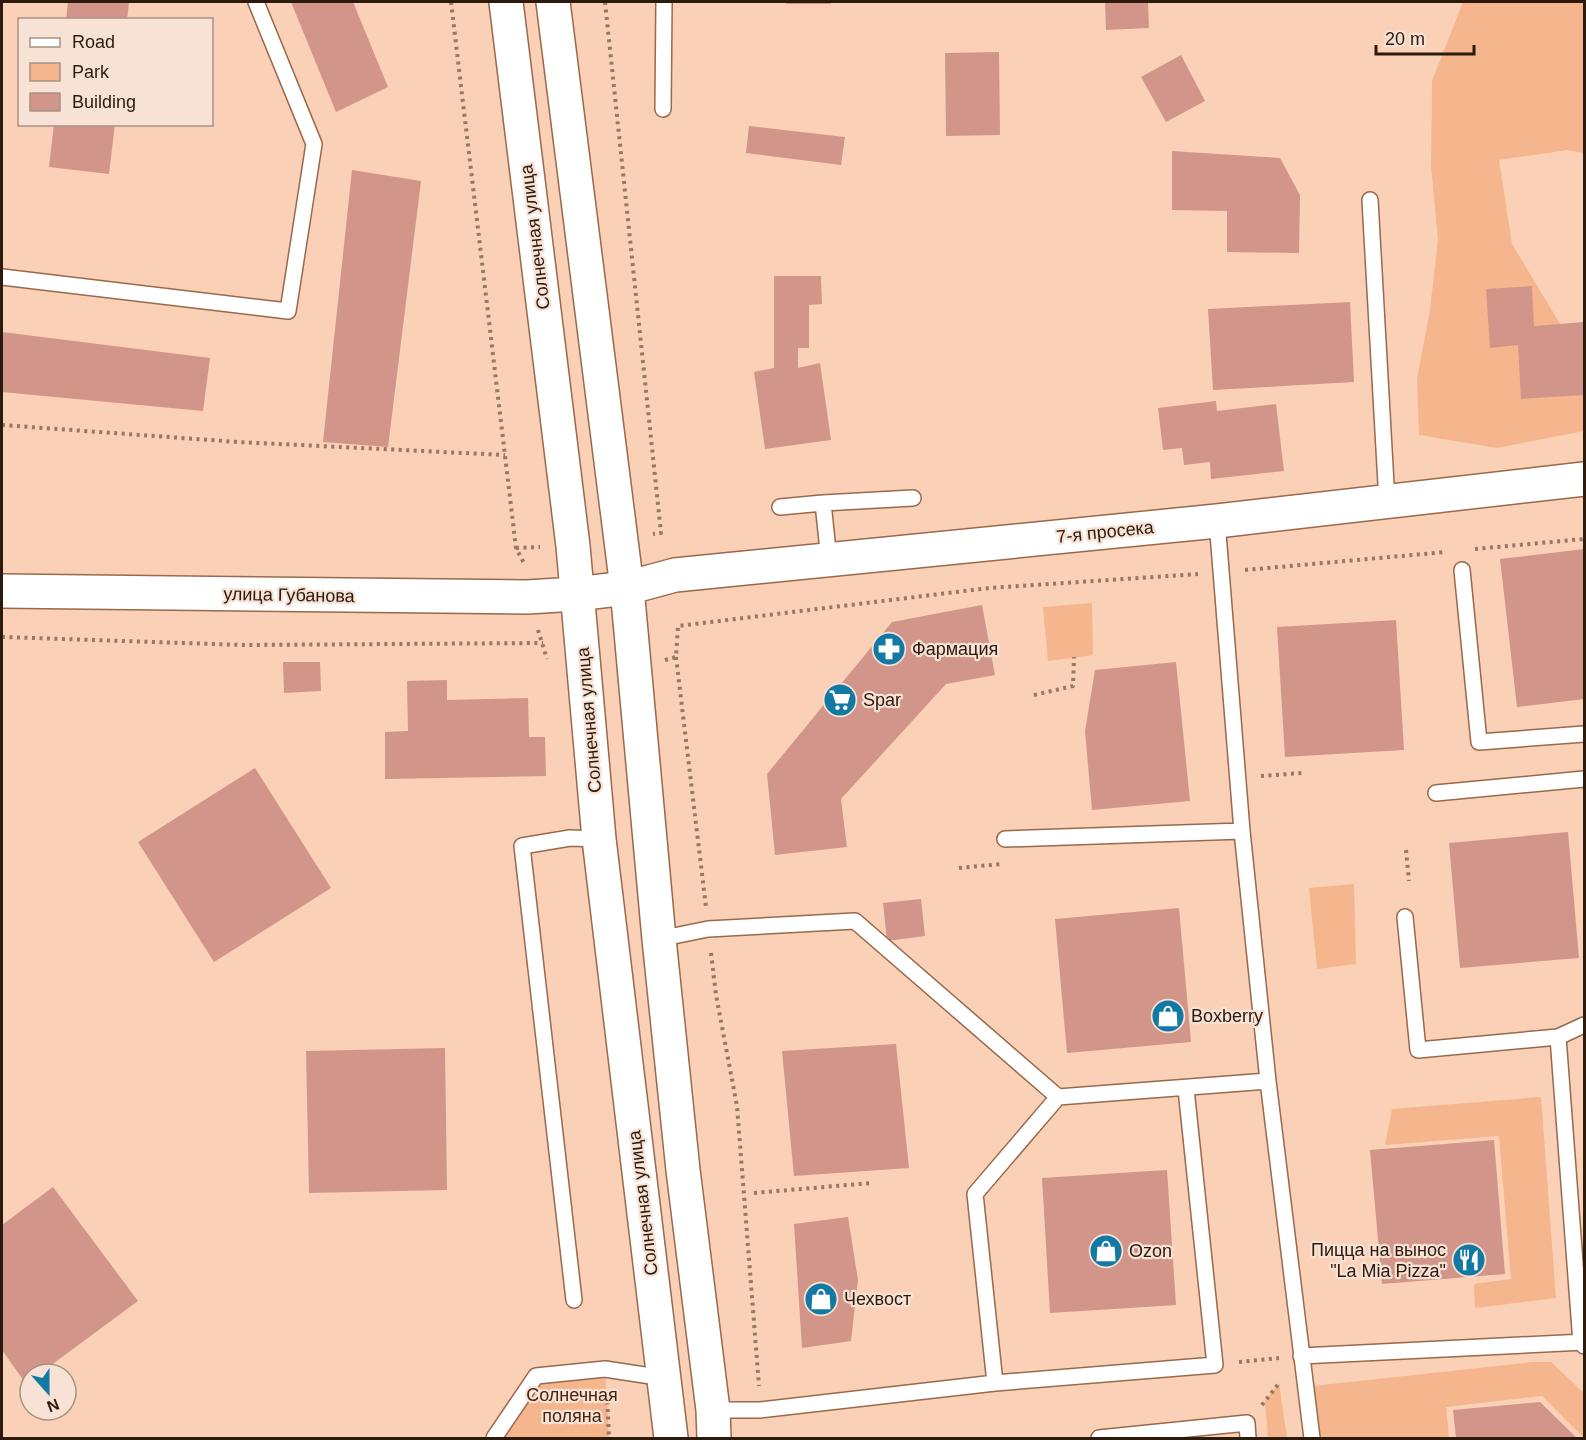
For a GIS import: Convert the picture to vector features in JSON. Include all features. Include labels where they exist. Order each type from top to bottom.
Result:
[{"type":"main road","name":"Солнечная улица","points":[[506,2],[571,535],[599,839],[671,1438]]},
{"type":"main road","points":[[553,2],[627,588],[659,939],[713,1424]]},
{"type":"main road","name":"7-я просека","points":[[627,588],[675,576],[1217,521],[1584,479]]},
{"type":"main road","name":"улица Губанова","points":[[2,591],[527,597],[627,588]]},
{"type":"lane","points":[[2,277],[288,311],[314,144],[256,2]]},
{"type":"lane","points":[[663,109],[664,2]]},
{"type":"lane","points":[[1370,200],[1387,502]]},
{"type":"lane","points":[[780,507],[913,498]]},
{"type":"lane","points":[[823,503],[829,560]]},
{"type":"lane","points":[[1217,521],[1242,831],[1268,1081],[1312,1438]]},
{"type":"lane","points":[[1462,570],[1479,742],[1584,734]]},
{"type":"lane","points":[[1436,793],[1584,779]]},
{"type":"lane","points":[[1005,839],[1242,831]]},
{"type":"lane","points":[[574,1300],[522,846],[570,838],[599,839]]},
{"type":"lane","points":[[1405,917],[1418,1050],[1558,1037],[1584,1026]]},
{"type":"lane","points":[[659,939],[708,929],[855,921],[1058,1097],[1268,1081]]},
{"type":"lane","points":[[1301,1356],[1583,1343],[1558,1037]]},
{"type":"lane","points":[[713,1424],[760,1410],[995,1383],[1215,1365],[1186,1089]]},
{"type":"lane","points":[[995,1383],[975,1194],[1058,1097]]},
{"type":"lane","points":[[494,1438],[536,1376],[605,1369],[664,1377]]},
{"type":"lane","points":[[1099,1438],[1247,1423],[1248,1438]]},
{"type":"path","points":[[451,2],[516,548],[526,567]]},
{"type":"path","points":[[605,2],[661,533]]},
{"type":"path","points":[[2,425],[238,442],[505,455]]},
{"type":"path","points":[[1472,549],[1584,539]]},
{"type":"path","points":[[516,548],[544,547]]},
{"type":"path","points":[[760,1410],[737,1106],[716,995],[676,657],[678,626],[989,588],[1222,573],[1454,551]]},
{"type":"path","points":[[2,637],[244,645],[543,643]]},
{"type":"path","points":[[634,668],[676,657]]},
{"type":"path","points":[[1034,695],[1073,686],[1074,657]]},
{"type":"path","points":[[1238,778],[1302,773]]},
{"type":"path","points":[[1406,850],[1409,881]]},
{"type":"path","points":[[959,868],[1012,864]]},
{"type":"path","points":[[754,1193],[871,1183]]},
{"type":"path","points":[[1215,1365],[1301,1356]]},
{"type":"path","points":[[1247,1423],[1301,1356]]},
{"type":"green space","points":[[1463,2],[1584,2],[1584,153],[1568,150],[1499,160],[1512,244],[1574,347],[1584,354],[1584,431],[1497,448],[1419,435],[1417,379],[1430,310],[1438,239],[1431,166],[1432,81]]},
{"type":"green space","points":[[1092,603],[1093,655],[1048,661],[1043,607]]},
{"type":"green space","points":[[1354,884],[1356,964],[1317,969],[1309,888]]},
{"type":"green space","points":[[1541,1097],[1556,1298],[1475,1308],[1474,1284],[1511,1279],[1499,1136],[1385,1145],[1392,1109]]},
{"type":"green space","points":[[1532,1362],[1551,1362],[1584,1393],[1584,1438],[1542,1396],[1446,1407],[1449,1438],[1319,1438],[1313,1386]]},
{"type":"green space","name":"Солнечная поляна","points":[[605,1369],[609,1438],[494,1438],[536,1376]]},
{"type":"green space","points":[[1279,1383],[1287,1438],[1268,1438],[1265,1401]]},
{"type":"building","points":[[68,2],[129,2],[127,18],[66,18]]},
{"type":"building","points":[[291,2],[353,2],[388,87],[336,112]]},
{"type":"building","points":[[786,2],[831,2],[831,4],[786,4]]},
{"type":"building","points":[[1105,2],[1148,2],[1149,28],[1106,30]]},
{"type":"building","points":[[999,52],[1000,135],[946,136],[945,53]]},
{"type":"building","points":[[1181,55],[1205,101],[1166,122],[1141,77]]},
{"type":"building","points":[[54,126],[115,126],[109,174],[49,167]]},
{"type":"building","points":[[749,126],[845,137],[841,165],[746,153]]},
{"type":"building","points":[[1172,151],[1280,158],[1300,195],[1299,253],[1227,252],[1227,211],[1172,210]]},
{"type":"building","points":[[352,170],[421,181],[388,447],[323,442]]},
{"type":"building","points":[[774,276],[821,276],[822,304],[809,305],[809,348],[798,348],[798,368],[820,363],[831,440],[765,449],[754,372],[774,368]]},
{"type":"building","points":[[1532,286],[1534,326],[1584,322],[1584,395],[1521,399],[1518,345],[1490,348],[1486,289]]},
{"type":"building","points":[[1350,302],[1354,382],[1213,390],[1208,309]]},
{"type":"building","points":[[2,332],[210,358],[203,411],[2,392]]},
{"type":"building","points":[[1216,401],[1217,411],[1276,404],[1284,471],[1211,479],[1210,462],[1184,465],[1182,448],[1163,450],[1158,408]]},
{"type":"building","points":[[1584,549],[1584,699],[1517,707],[1500,559]]},
{"type":"building","points":[[982,605],[995,675],[946,684],[841,799],[847,847],[775,855],[767,774],[892,622]]},
{"type":"building","points":[[1396,620],[1404,750],[1285,757],[1277,627]]},
{"type":"building","points":[[283,662],[320,662],[321,691],[284,693]]},
{"type":"building","points":[[1176,662],[1190,801],[1092,810],[1085,731],[1095,670]]},
{"type":"building","points":[[447,680],[447,700],[528,698],[529,737],[545,737],[546,776],[385,779],[385,732],[408,731],[407,681]]},
{"type":"building","points":[[255,768],[331,888],[214,962],[138,842]]},
{"type":"building","points":[[1568,832],[1579,958],[1460,968],[1449,843]]},
{"type":"building","points":[[921,899],[925,936],[887,941],[883,903]]},
{"type":"building","points":[[1179,908],[1191,1042],[1067,1053],[1055,919]]},
{"type":"building","points":[[896,1044],[909,1168],[794,1176],[782,1051]]},
{"type":"building","points":[[445,1048],[447,1190],[309,1193],[306,1051]]},
{"type":"building","points":[[1494,1140],[1505,1274],[1382,1284],[1370,1150]]},
{"type":"building","points":[[1167,1170],[1176,1305],[1050,1313],[1042,1178]]},
{"type":"building","points":[[53,1187],[138,1301],[55,1362],[18,1362],[18,1373],[2,1350],[2,1225]]},
{"type":"building","points":[[848,1217],[858,1280],[851,1341],[802,1348],[794,1224]]},
{"type":"building","points":[[1540,1402],[1577,1438],[1456,1438],[1453,1410]]},
{"type":"place","name":"Фармация","points":[[889,649]]},
{"type":"place","name":"Spar","points":[[840,700]]},
{"type":"place","name":"Boxberry","points":[[1168,1016]]},
{"type":"place","name":"Ozon","points":[[1106,1251]]},
{"type":"place","name":"Пицца на вынос \"La Mia Pizza\"","points":[[1469,1260]]},
{"type":"place","name":"Чехвост","points":[[821,1299]]}]
